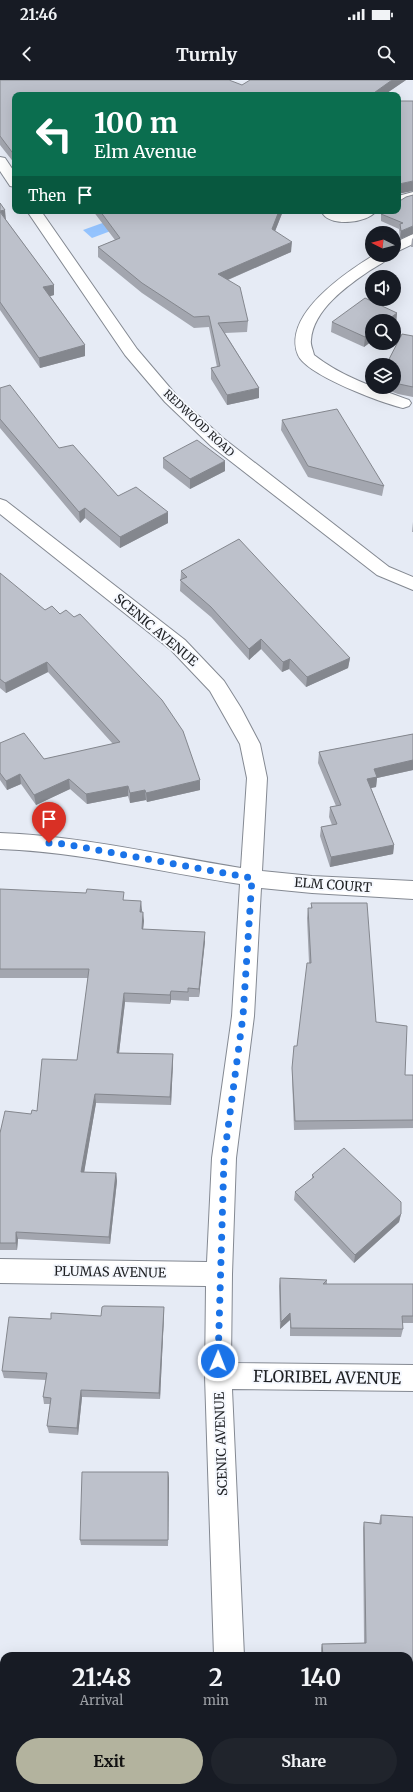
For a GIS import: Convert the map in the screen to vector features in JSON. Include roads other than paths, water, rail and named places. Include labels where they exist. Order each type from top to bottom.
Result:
[{"type":"street","points":[[0,161],[12,176]]},
{"type":"street","points":[[401,200],[413,196]]},
{"type":"street","name":"REDWOOD ROAD","points":[[36,214],[131,352],[176,403],[217,442],[322,525],[383,571],[413,584]]},
{"type":"street","points":[[330,214],[334,218],[343,218],[358,214]]},
{"type":"street","points":[[401,245],[413,238]]},
{"type":"street","points":[[374,262],[334,290],[310,317],[301,341],[306,356],[328,373],[358,387],[403,404]]},
{"type":"street","name":"SCENIC AVENUE","points":[[0,505],[178,645],[217,686],[250,744],[257,778],[243,1016],[224,1158],[219,1274],[218,1376],[229,1652]]},
{"type":"street","name":"ELM COURT","points":[[0,841],[64,844],[252,878],[311,884],[413,890]]},
{"type":"street","name":"PLUMAS AVENUE","points":[[0,1270],[219,1274]]},
{"type":"street","name":"FLORIBEL AVENUE","points":[[218,1376],[413,1378]]},
{"type":"water","points":[[122,216],[132,223],[92,238],[83,230]]}]
